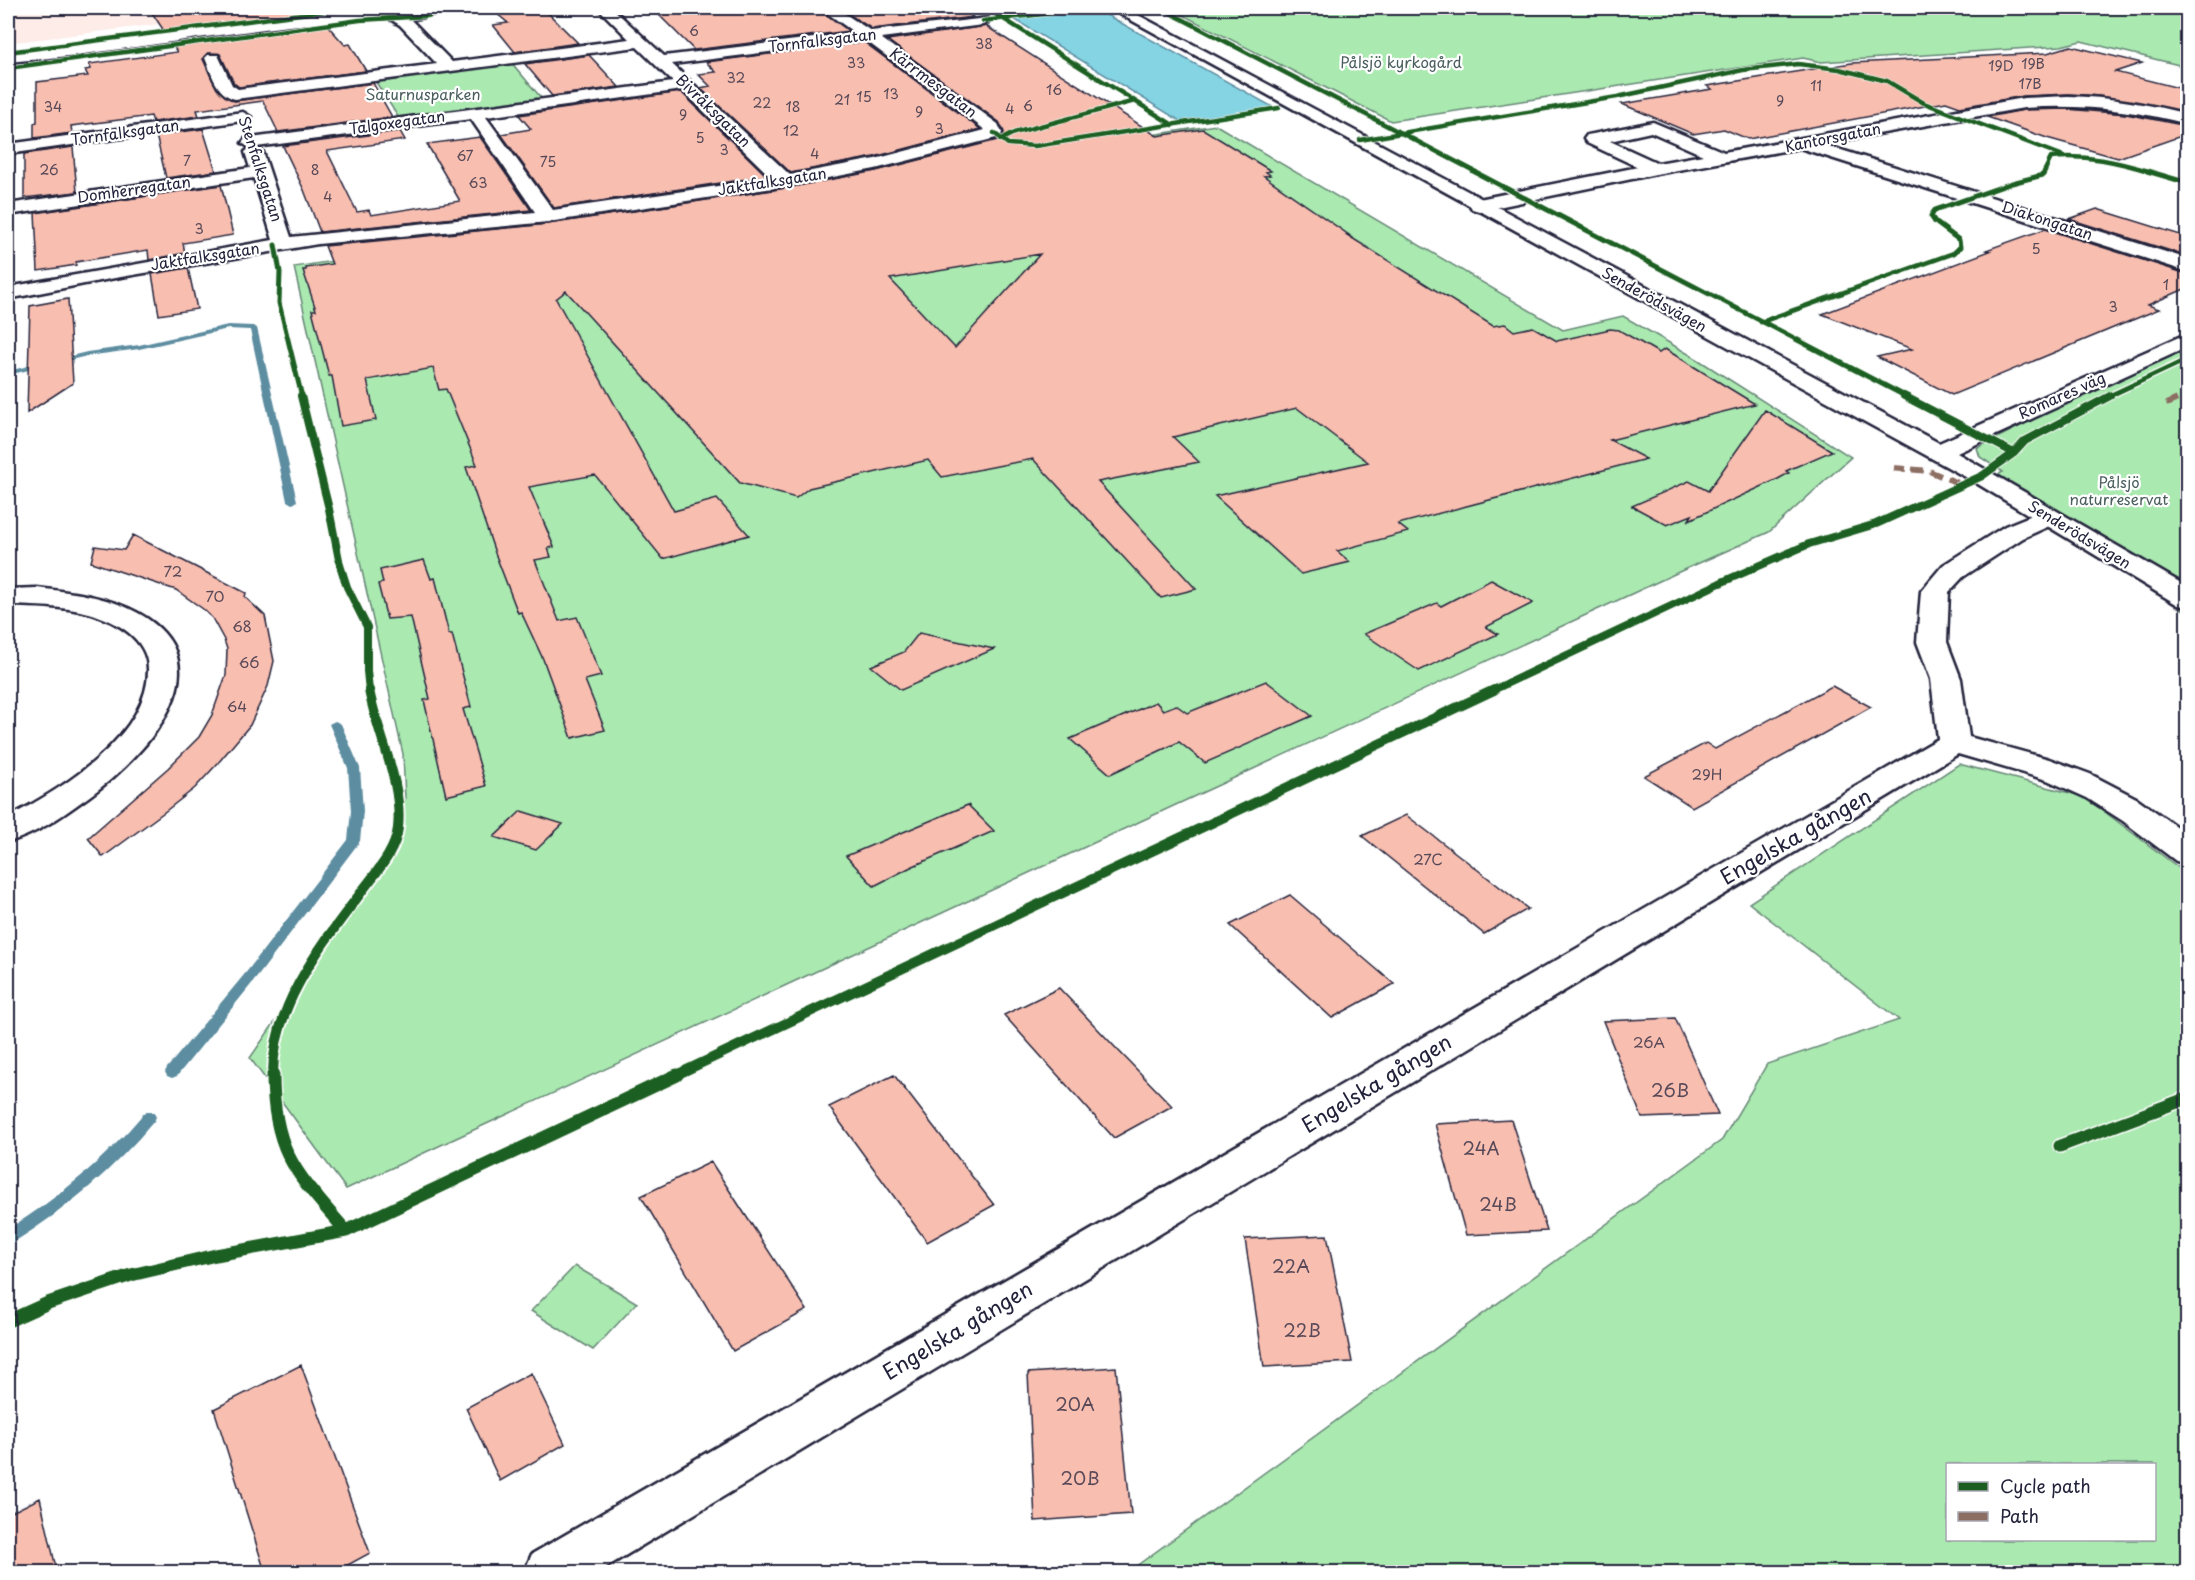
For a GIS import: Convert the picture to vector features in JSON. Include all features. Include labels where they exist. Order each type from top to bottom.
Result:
[{"type":"street","name":"Bivråksgatan","points":[[605,8],[786,181]]},
{"type":"street","name":"Kärrmesgatan","points":[[828,8],[868,35],[992,128],[994,134]]},
{"type":"street","name":"Senderödsvägen","points":[[1116,8],[1982,476],[2187,599]]},
{"type":"street","points":[[8,58],[370,10],[405,22],[448,66]]},
{"type":"street","points":[[425,10],[420,17],[468,64]]},
{"type":"street","points":[[392,16],[425,10]]},
{"type":"street","name":"Tornfalksgatan","points":[[661,61],[983,21]]},
{"type":"street","points":[[235,94],[641,42]]},
{"type":"street","name":"Stenfalksgatan","points":[[213,58],[225,87],[235,94],[284,244]]},
{"type":"street","name":"Talgoxegatan","points":[[251,142],[686,85]]},
{"type":"street","name":"Kantorsgatan","points":[[1479,205],[1656,169],[1804,144],[2006,105],[2045,101],[2116,102],[2187,119]]},
{"type":"street","points":[[475,113],[548,216]]},
{"type":"street","name":"Tornfalksgatan","points":[[8,149],[243,117]]},
{"type":"street","points":[[1656,169],[1593,139],[1653,127],[1724,158]]},
{"type":"street","name":"Jaktfalksgatan","points":[[8,293],[115,272],[318,238],[548,216],[786,181],[884,162],[994,134]]},
{"type":"street","name":"Diakongatan","points":[[1804,144],[2187,266]]},
{"type":"street","name":"Domherregatan","points":[[8,208],[261,172]]},
{"type":"street","name":"Romares väg","points":[[1936,453],[2187,339]]},
{"type":"street","points":[[2047,517],[2014,532],[1953,571],[1935,591],[1932,642],[1946,679],[1954,743],[2066,776],[2090,786],[2118,801],[2187,853]]},
{"type":"street","points":[[8,597],[42,597],[80,601],[126,616],[145,628],[163,657],[165,671],[161,693],[149,720],[123,750],[71,794],[8,831]]},
{"type":"street","name":"Engelska gången","points":[[550,1572],[1903,776],[1954,743]]},
{"type":"shaded area","points":[[8,8],[288,8],[8,43]]},
{"type":"green space","name":"Pålsjö kyrkogård","points":[[1169,8],[2187,8],[2187,67],[2081,41],[2061,46],[1821,62],[1803,58],[1391,121]]},
{"type":"green space","name":"Saturnusparken","points":[[510,61],[543,100],[400,120],[374,79]]},
{"type":"green space","points":[[1216,125],[1563,330],[1623,316],[1697,359],[1851,457],[1769,532],[346,1189],[250,1058],[383,866],[405,799],[403,754],[294,267]]},
{"type":"green space","name":"Pålsjö naturreservat","points":[[2187,349],[2187,612],[1979,484],[2003,472],[1980,457],[1977,448],[2080,396]]},
{"type":"green space","points":[[1959,764],[2085,797],[2187,874],[2187,1572],[1128,1572],[1722,1140],[1767,1064],[1899,1020],[1749,903]]},
{"type":"green space","points":[[575,1266],[637,1303],[593,1350],[531,1311]]},
{"type":"water","points":[[996,8],[1094,8],[1273,107],[1180,121]]},
{"type":"building","points":[[149,8],[311,8],[316,13],[164,31]]},
{"type":"building","points":[[490,8],[543,8],[578,43],[515,52],[493,25],[508,23]]},
{"type":"building","points":[[652,8],[818,8],[849,31],[694,50]]},
{"type":"building","points":[[839,8],[957,8],[973,17],[872,29]]},
{"type":"building","points":[[327,25],[345,45],[350,44],[366,71],[239,87],[234,83],[220,54],[208,53],[203,59],[217,89],[234,101],[373,83],[392,117],[278,132],[263,101],[197,110],[199,116],[153,122],[151,116],[71,126],[72,133],[34,138],[34,123],[37,122],[37,82],[88,76],[85,70],[91,69],[89,64],[177,52],[172,44]]},
{"type":"building","points":[[986,26],[1157,136],[1203,129],[1271,171],[1266,172],[1270,175],[1264,176],[1349,235],[1347,235],[1493,326],[1505,324],[1514,331],[1533,327],[1557,341],[1610,329],[1619,330],[1659,353],[1665,349],[1755,404],[1610,440],[1646,459],[1398,524],[1408,532],[1337,551],[1350,562],[1301,574],[1215,496],[1368,462],[1297,408],[1173,437],[1199,462],[1098,482],[1196,589],[1161,598],[1033,459],[942,477],[928,460],[809,488],[796,498],[740,483],[566,291],[556,299],[674,511],[717,499],[749,535],[663,559],[595,475],[529,487],[554,547],[548,548],[551,557],[535,560],[559,621],[577,617],[601,676],[585,680],[605,730],[572,738],[543,659],[521,612],[518,613],[495,553],[466,467],[477,465],[446,389],[439,390],[433,368],[367,380],[376,420],[341,426],[332,376],[329,376],[312,310],[316,310],[303,270],[332,264],[325,246],[548,224],[786,188],[876,171],[1001,139],[1004,132],[999,122],[887,40]],"holes":[[[1040,254],[955,348],[890,279]]]},
{"type":"building","points":[[864,42],[980,129],[874,157],[791,173],[700,88],[710,86],[698,74],[716,72],[706,62]]},
{"type":"building","points":[[2071,46],[2142,63],[2115,72],[2187,90],[2187,112],[2099,96],[2068,94],[2024,96],[1960,107],[1946,102],[1748,139],[1724,129],[1693,134],[1622,104],[1712,89],[1707,86],[1852,63],[2047,53]]},
{"type":"building","points":[[589,55],[619,87],[552,96],[525,64]]},
{"type":"building","points":[[681,92],[767,176],[554,208],[501,134],[531,129],[519,115]]},
{"type":"building","points":[[2066,109],[2126,114],[2187,126],[2187,134],[2118,158],[2047,138],[1987,117],[2024,110]]},
{"type":"building","points":[[203,129],[216,171],[166,178],[156,135]]},
{"type":"building","points":[[400,131],[405,140],[327,151],[357,212],[369,210],[371,215],[460,201],[427,144],[480,137],[531,210],[320,232],[304,190],[283,146]]},
{"type":"building","points":[[73,147],[77,192],[24,198],[24,154]]},
{"type":"building","points":[[221,185],[233,235],[183,243],[185,253],[149,260],[148,250],[38,271],[35,213]]},
{"type":"building","points":[[2097,209],[2187,237],[2187,256],[2069,219]]},
{"type":"building","points":[[2045,229],[2187,274],[2187,288],[2148,305],[2159,309],[1952,395],[1877,357],[1912,349],[1822,314],[1990,251],[1986,250]]},
{"type":"building","points":[[188,268],[197,309],[159,315],[152,274]]},
{"type":"building","points":[[68,299],[73,383],[27,413],[30,306]]},
{"type":"building","points":[[1765,410],[1832,451],[1786,471],[1789,473],[1689,520],[1692,515],[1667,525],[1632,506],[1689,481],[1708,491]]},
{"type":"building","points":[[133,535],[246,593],[245,597],[265,616],[274,661],[268,686],[250,725],[218,763],[195,788],[103,857],[88,838],[168,768],[199,737],[212,715],[226,675],[227,649],[224,640],[212,618],[203,609],[176,590],[91,562],[95,546],[124,550]]},
{"type":"building","points":[[424,560],[431,579],[435,578],[449,634],[452,634],[471,707],[463,709],[486,786],[446,796],[424,700],[430,699],[411,617],[387,619],[378,584],[383,583],[380,570]]},
{"type":"building","points":[[1491,580],[1533,603],[1486,627],[1498,634],[1419,671],[1364,634],[1437,603],[1441,606]]},
{"type":"building","points":[[919,633],[994,649],[901,690],[871,666],[904,652]]},
{"type":"building","points":[[1266,681],[1312,716],[1205,763],[1179,742],[1110,774],[1070,739],[1156,702],[1163,710],[1176,705],[1187,713]]},
{"type":"building","points":[[1832,686],[1871,707],[1692,807],[1644,776],[1706,743],[1715,749]]},
{"type":"building","points":[[968,805],[994,831],[911,867],[874,886],[846,856]]},
{"type":"building","points":[[521,811],[563,824],[536,850],[494,837]]},
{"type":"building","points":[[1406,815],[1528,909],[1484,934],[1362,836]]},
{"type":"building","points":[[1290,895],[1394,984],[1332,1018],[1230,925]]},
{"type":"building","points":[[1059,988],[1172,1106],[1114,1138],[1004,1015]]},
{"type":"building","points":[[1675,1018],[1718,1115],[1642,1118],[1603,1021]]},
{"type":"building","points":[[894,1075],[994,1205],[927,1242],[829,1107]]},
{"type":"building","points":[[1511,1120],[1547,1231],[1466,1235],[1435,1124]]},
{"type":"building","points":[[711,1162],[807,1310],[733,1351],[641,1196]]},
{"type":"building","points":[[1327,1235],[1352,1362],[1264,1367],[1245,1239]]},
{"type":"building","points":[[301,1365],[370,1553],[335,1572],[265,1572],[214,1409]]},
{"type":"building","points":[[1116,1367],[1131,1514],[1035,1521],[1028,1373]]},
{"type":"building","points":[[531,1373],[565,1444],[500,1481],[466,1408]]},
{"type":"building","points":[[40,1498],[57,1572],[8,1572],[8,1514]]},
{"type":"waterway","points":[[8,373],[87,354],[139,347],[228,327],[253,328],[292,501]]},
{"type":"waterway","points":[[172,1072],[253,973],[354,841],[357,811],[354,768],[335,724]]},
{"type":"waterway","points":[[8,1237],[46,1213],[84,1183],[135,1134],[149,1117]]},
{"type":"marked path","points":[[2166,404],[2188,394]]},
{"type":"marked path","points":[[1894,468],[1929,471],[1963,485]]},
{"type":"cycle path","points":[[8,52],[348,8]]},
{"type":"cycle path","points":[[8,68],[360,20],[427,16],[455,8]]},
{"type":"cycle path","points":[[986,8],[1173,125]]},
{"type":"cycle path","points":[[983,21],[1093,8]]},
{"type":"cycle path","points":[[1161,8],[2014,453]]},
{"type":"cycle path","points":[[1360,140],[1617,97],[1743,70],[1798,64],[1839,69],[1887,81],[1924,103],[2061,155]]},
{"type":"cycle path","points":[[1000,140],[1014,133],[1135,101]]},
{"type":"cycle path","points":[[994,133],[1008,144],[1035,146],[1279,108]]},
{"type":"cycle path","points":[[1761,322],[1954,253],[1960,247],[1959,240],[1935,222],[1931,216],[1935,210],[2012,183],[2043,175],[2051,158],[2067,156],[2101,159],[2188,183]]},
{"type":"cycle path","points":[[275,245],[280,272],[279,303],[329,509],[336,549],[344,580],[367,627],[367,677],[397,807],[397,834],[389,853],[325,942],[296,988],[277,1039],[273,1067],[273,1097],[280,1138],[285,1151],[305,1182],[346,1231]]},
{"type":"cycle path","points":[[8,1321],[48,1303],[131,1275],[259,1246],[346,1231],[1720,583],[1809,544],[1876,524],[1963,485],[1982,476],[2014,453],[2025,441],[2118,391],[2188,359]]},
{"type":"cycle path","points":[[2060,1146],[2188,1098]]}]
